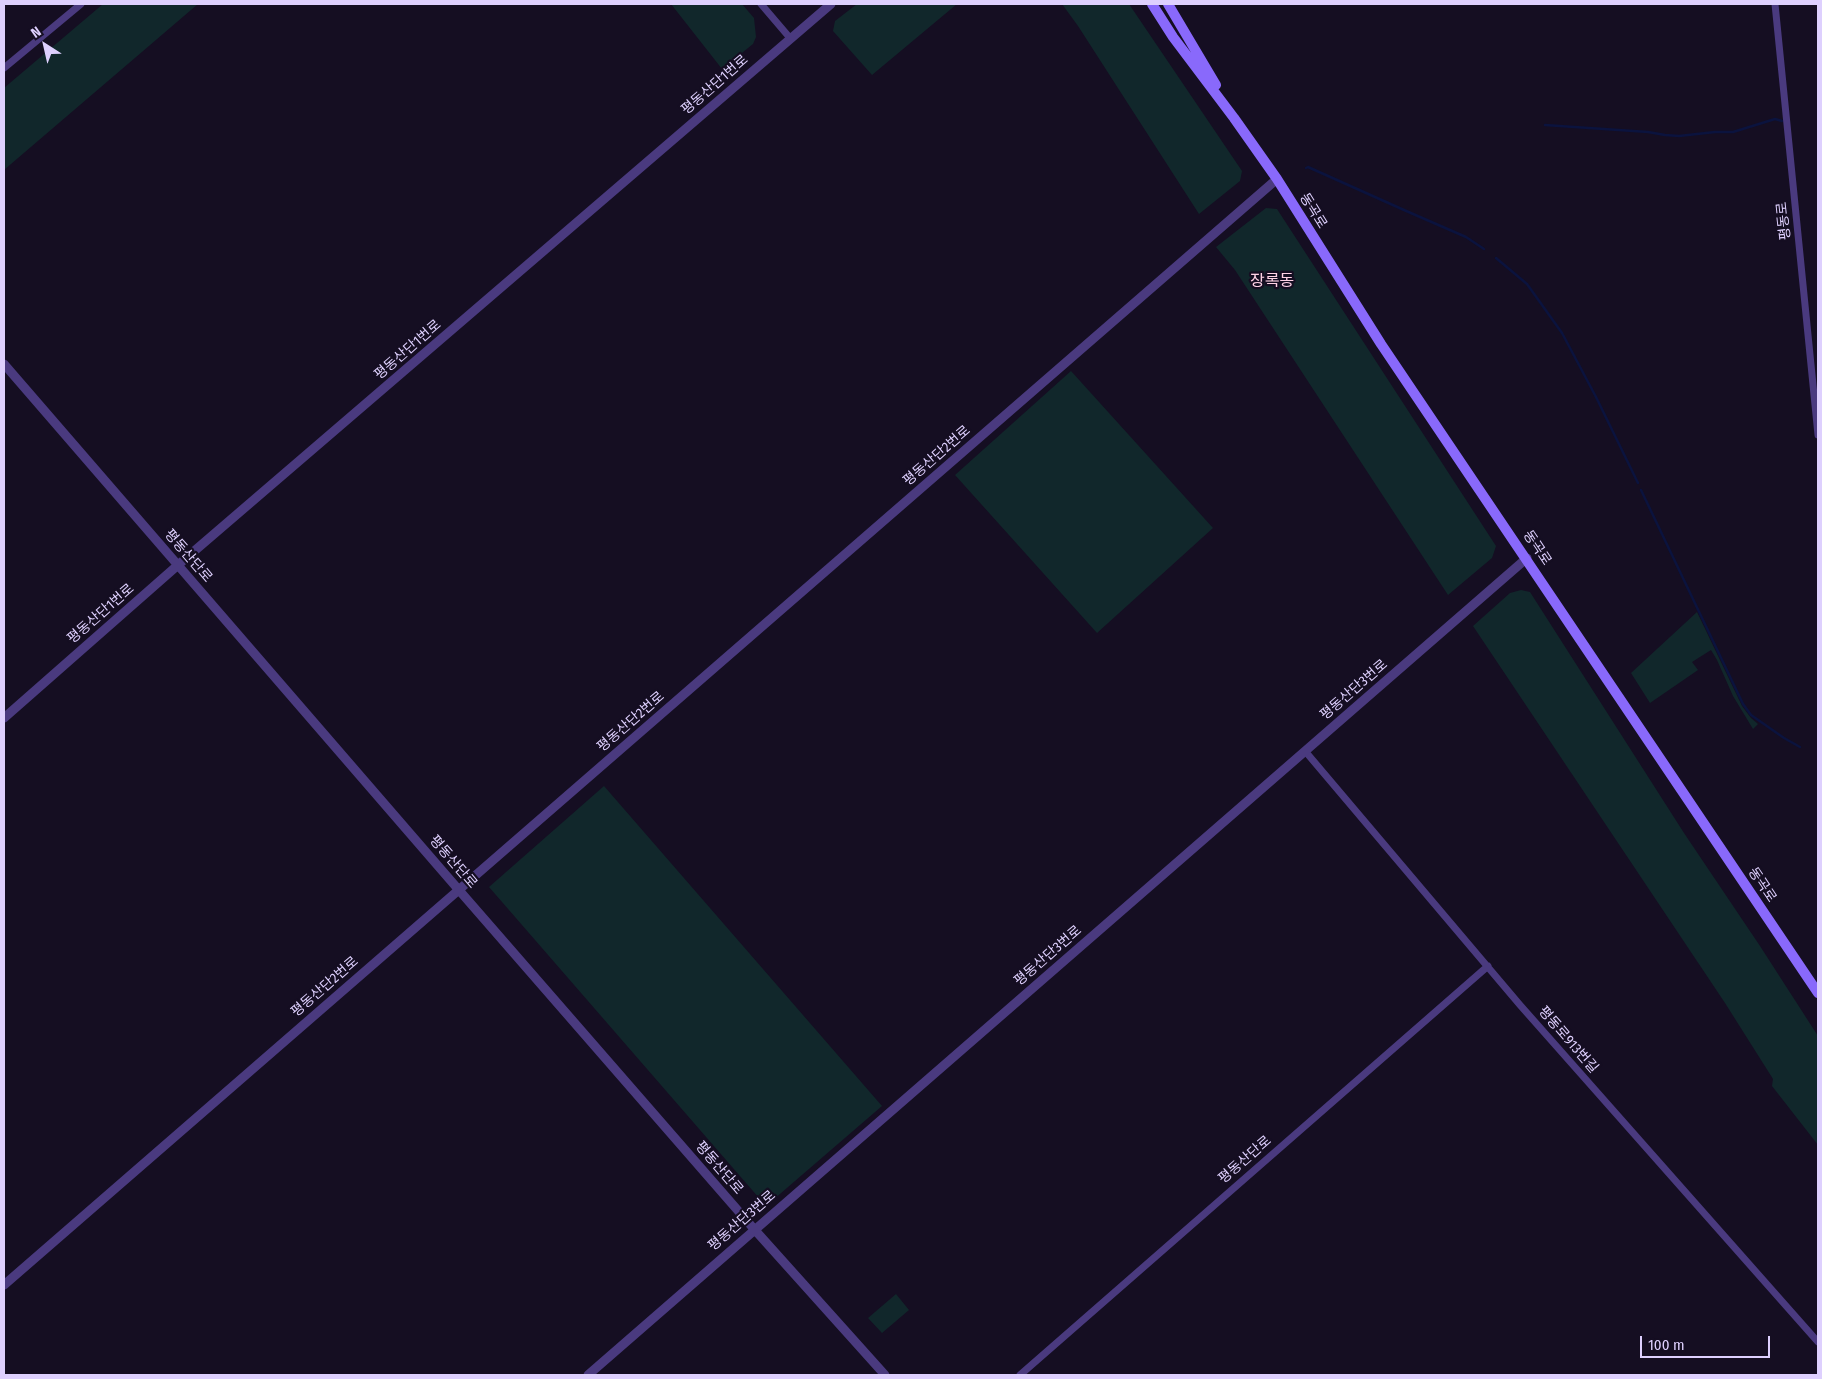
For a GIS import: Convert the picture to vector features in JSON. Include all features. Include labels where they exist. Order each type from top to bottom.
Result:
[{"type":"main road","name":"동곡로","points":[[1152,4],[1173,37],[1277,179],[1381,344],[1527,558],[1818,993]]},
{"type":"main road","name":"동곡로","points":[[1168,4],[1189,36],[1234,118]]},
{"type":"street","points":[[4,68],[81,4]]},
{"type":"street","points":[[761,4],[790,38]]},
{"type":"street","name":"평동산단1번로","points":[[4,718],[178,565],[831,4]]},
{"type":"street","name":"평동로","points":[[1775,4],[1818,435]]},
{"type":"street","name":"평동산단2번로","points":[[4,1285],[1277,179]]},
{"type":"street","name":"평동산단로","points":[[4,364],[754,1229],[885,1375]]},
{"type":"street","name":"평동산단3번로","points":[[588,1375],[1527,558]]},
{"type":"street","name":"평동로913번길","points":[[1304,751],[1488,966],[1818,1342]]},
{"type":"street","name":"평동산단로","points":[[1020,1375],[1488,966]]},
{"type":"green space","points":[[103,4],[198,4],[4,170],[4,88]]},
{"type":"green space","points":[[671,4],[742,4],[754,18],[756,37],[753,44],[722,69]]},
{"type":"green space","points":[[857,4],[957,4],[872,75],[833,31],[835,21]]},
{"type":"green space","points":[[1062,4],[1129,4],[1242,171],[1240,181],[1199,214]]},
{"type":"green space","points":[[1266,208],[1277,209],[1496,546],[1492,558],[1448,595],[1235,270],[1216,247]]},
{"type":"green space","points":[[1071,371],[1213,528],[1097,633],[955,475]]},
{"type":"green space","points":[[1521,590],[1530,592],[1684,833],[1818,1036],[1818,1145],[1772,1086],[1773,1079],[1725,1003],[1473,626],[1510,593]]},
{"type":"green space","points":[[1697,612],[1742,706],[1758,724],[1753,729],[1733,696],[1711,650],[1692,662],[1698,670],[1650,703],[1631,673]]},
{"type":"green space","points":[[604,786],[882,1106],[766,1206],[489,887]]},
{"type":"green space","points":[[896,1294],[909,1310],[882,1333],[868,1318]]},
{"type":"waterway","points":[[1545,125],[1679,136],[1733,132],[1775,119],[1782,121]]},
{"type":"waterway","points":[[1306,168],[1308,167],[1466,237],[1484,249]]},
{"type":"waterway","points":[[1496,258],[1527,284],[1562,333],[1638,483]]},
{"type":"waterway","points":[[1641,490],[1743,704],[1751,715],[1800,747]]},
{"type":"district","name":"장록동","points":[[1272,282]]}]
